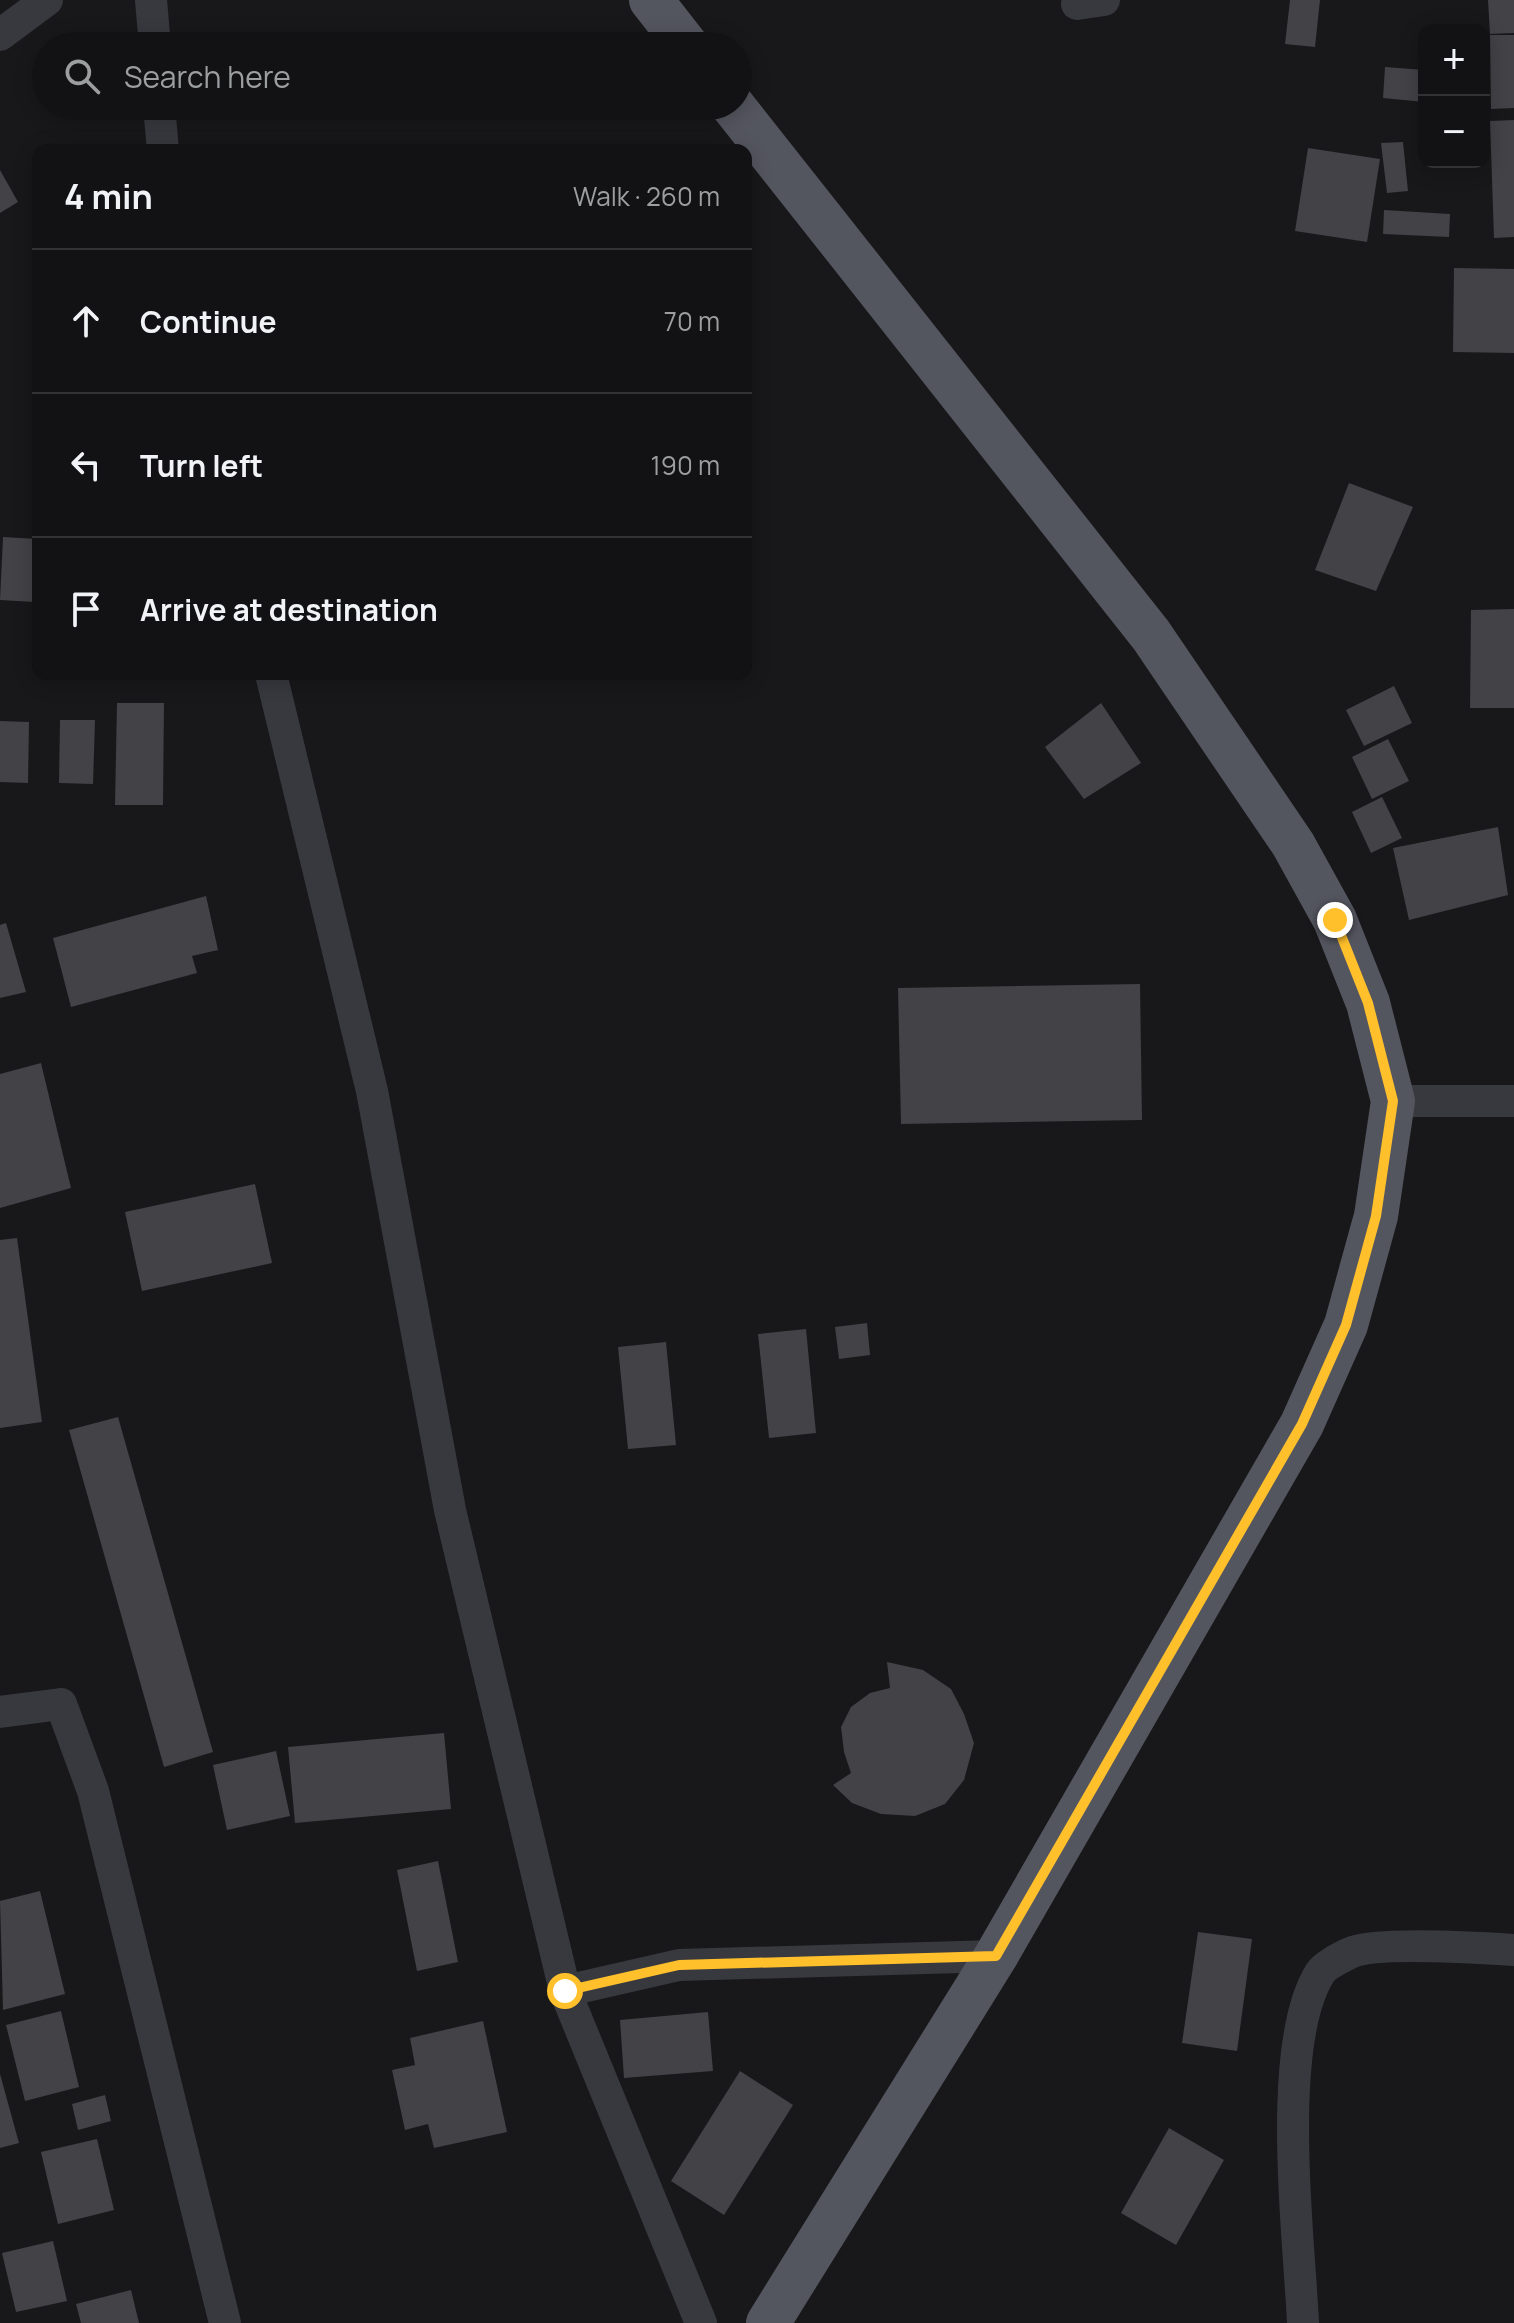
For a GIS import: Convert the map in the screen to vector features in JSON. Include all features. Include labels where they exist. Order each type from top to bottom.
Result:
[{"type":"main road","points":[[651,0],[676,32]]},
{"type":"main road","points":[[744,120],[1151,635],[1293,844],[1335,920],[1368,1003],[1393,1101],[1376,1216],[1346,1325],[1302,1424],[996,1956],[768,2323]]},
{"type":"street","points":[[0,35],[47,0]]},
{"type":"street","points":[[151,0],[154,32]]},
{"type":"street","points":[[160,120],[162,144]]},
{"type":"street","points":[[272,680],[372,1091],[450,1510],[565,1991],[701,2323]]},
{"type":"street","points":[[1393,1101],[1514,1101]]},
{"type":"street","points":[[0,1712],[61,1704],[77,1747],[93,1791],[132,1940],[225,2323]]},
{"type":"street","points":[[1303,2323],[1292,2086],[1302,2021],[1321,1971],[1354,1951],[1454,1945],[1514,1950]]},
{"type":"street","points":[[565,1991],[679,1965],[996,1956]]},
{"type":"building","points":[[1290,0],[1320,0],[1315,47],[1285,44]]},
{"type":"building","points":[[1488,0],[1514,0],[1514,33],[1490,34]]},
{"type":"building","points":[[1490,35],[1514,35],[1514,108],[1491,109]]},
{"type":"building","points":[[1385,67],[1418,70],[1418,101],[1383,98]]},
{"type":"building","points":[[1514,120],[1514,237],[1494,238],[1490,121]]},
{"type":"building","points":[[1403,142],[1408,191],[1387,193],[1381,143]]},
{"type":"building","points":[[1308,148],[1380,159],[1367,242],[1295,231]]},
{"type":"building","points":[[0,170],[18,202],[0,213]]},
{"type":"building","points":[[1384,210],[1450,214],[1449,237],[1383,234]]},
{"type":"building","points":[[1454,268],[1514,269],[1514,353],[1453,352]]},
{"type":"building","points":[[1349,483],[1413,507],[1376,591],[1315,570]]},
{"type":"building","points":[[3,537],[32,539],[32,602],[0,600]]},
{"type":"building","points":[[1514,609],[1514,708],[1470,708],[1471,610]]},
{"type":"building","points":[[1394,686],[1412,723],[1364,746],[1346,710]]},
{"type":"building","points":[[117,703],[164,703],[163,805],[115,805]]},
{"type":"building","points":[[1101,703],[1141,763],[1084,799],[1045,747]]},
{"type":"building","points":[[60,720],[95,720],[93,784],[59,783]]},
{"type":"building","points":[[0,721],[29,722],[28,783],[0,782]]},
{"type":"building","points":[[1388,739],[1409,781],[1372,799],[1352,757]]},
{"type":"building","points":[[1382,797],[1402,838],[1371,853],[1352,812]]},
{"type":"building","points":[[1498,827],[1508,895],[1409,920],[1393,848]]},
{"type":"building","points":[[206,896],[218,950],[192,956],[197,973],[71,1007],[53,938]]},
{"type":"building","points":[[6,923],[26,992],[0,998],[0,925]]},
{"type":"building","points":[[1140,984],[1142,1120],[901,1124],[898,988]]},
{"type":"building","points":[[41,1063],[71,1188],[0,1208],[0,1074]]},
{"type":"building","points":[[255,1184],[272,1263],[142,1291],[125,1212]]},
{"type":"building","points":[[17,1238],[42,1422],[0,1428],[0,1240]]},
{"type":"building","points":[[867,1323],[870,1355],[839,1359],[835,1327]]},
{"type":"building","points":[[806,1329],[816,1433],[769,1438],[758,1334]]},
{"type":"building","points":[[666,1342],[676,1445],[628,1449],[618,1347]]},
{"type":"building","points":[[118,1417],[213,1752],[164,1767],[69,1430]]},
{"type":"building","points":[[887,1662],[923,1670],[951,1689],[974,1743],[964,1780],[945,1804],[915,1816],[881,1814],[852,1803],[833,1785],[851,1773],[841,1727],[851,1707],[870,1693],[890,1688]]},
{"type":"building","points":[[444,1733],[451,1809],[295,1823],[288,1747]]},
{"type":"building","points":[[276,1751],[290,1816],[227,1830],[213,1765]]},
{"type":"building","points":[[438,1861],[458,1962],[417,1971],[397,1870]]},
{"type":"building","points":[[40,1891],[65,1994],[3,2010],[0,1901]]},
{"type":"building","points":[[1198,1932],[1252,1939],[1237,2051],[1182,2043]]},
{"type":"building","points":[[61,2011],[79,2087],[25,2101],[6,2025]]},
{"type":"building","points":[[708,2012],[713,2071],[624,2078],[620,2020]]},
{"type":"building","points":[[483,2021],[507,2132],[434,2148],[428,2124],[405,2130],[392,2070],[415,2065],[410,2038]]},
{"type":"building","points":[[740,2071],[793,2105],[724,2215],[671,2181]]},
{"type":"building","points":[[0,2074],[19,2143],[0,2148]]},
{"type":"building","points":[[105,2095],[111,2121],[78,2130],[72,2104]]},
{"type":"building","points":[[1169,2128],[1224,2160],[1176,2245],[1121,2213]]},
{"type":"building","points":[[97,2139],[114,2210],[58,2224],[41,2152]]},
{"type":"building","points":[[53,2241],[67,2301],[16,2312],[2,2253]]},
{"type":"building","points":[[131,2290],[139,2323],[81,2323],[76,2304]]},
{"type":"route","points":[[565,1991],[679,1965],[786,1959],[996,1956],[1302,1424],[1346,1325],[1376,1216],[1393,1101],[1368,1003],[1335,920]]}]
